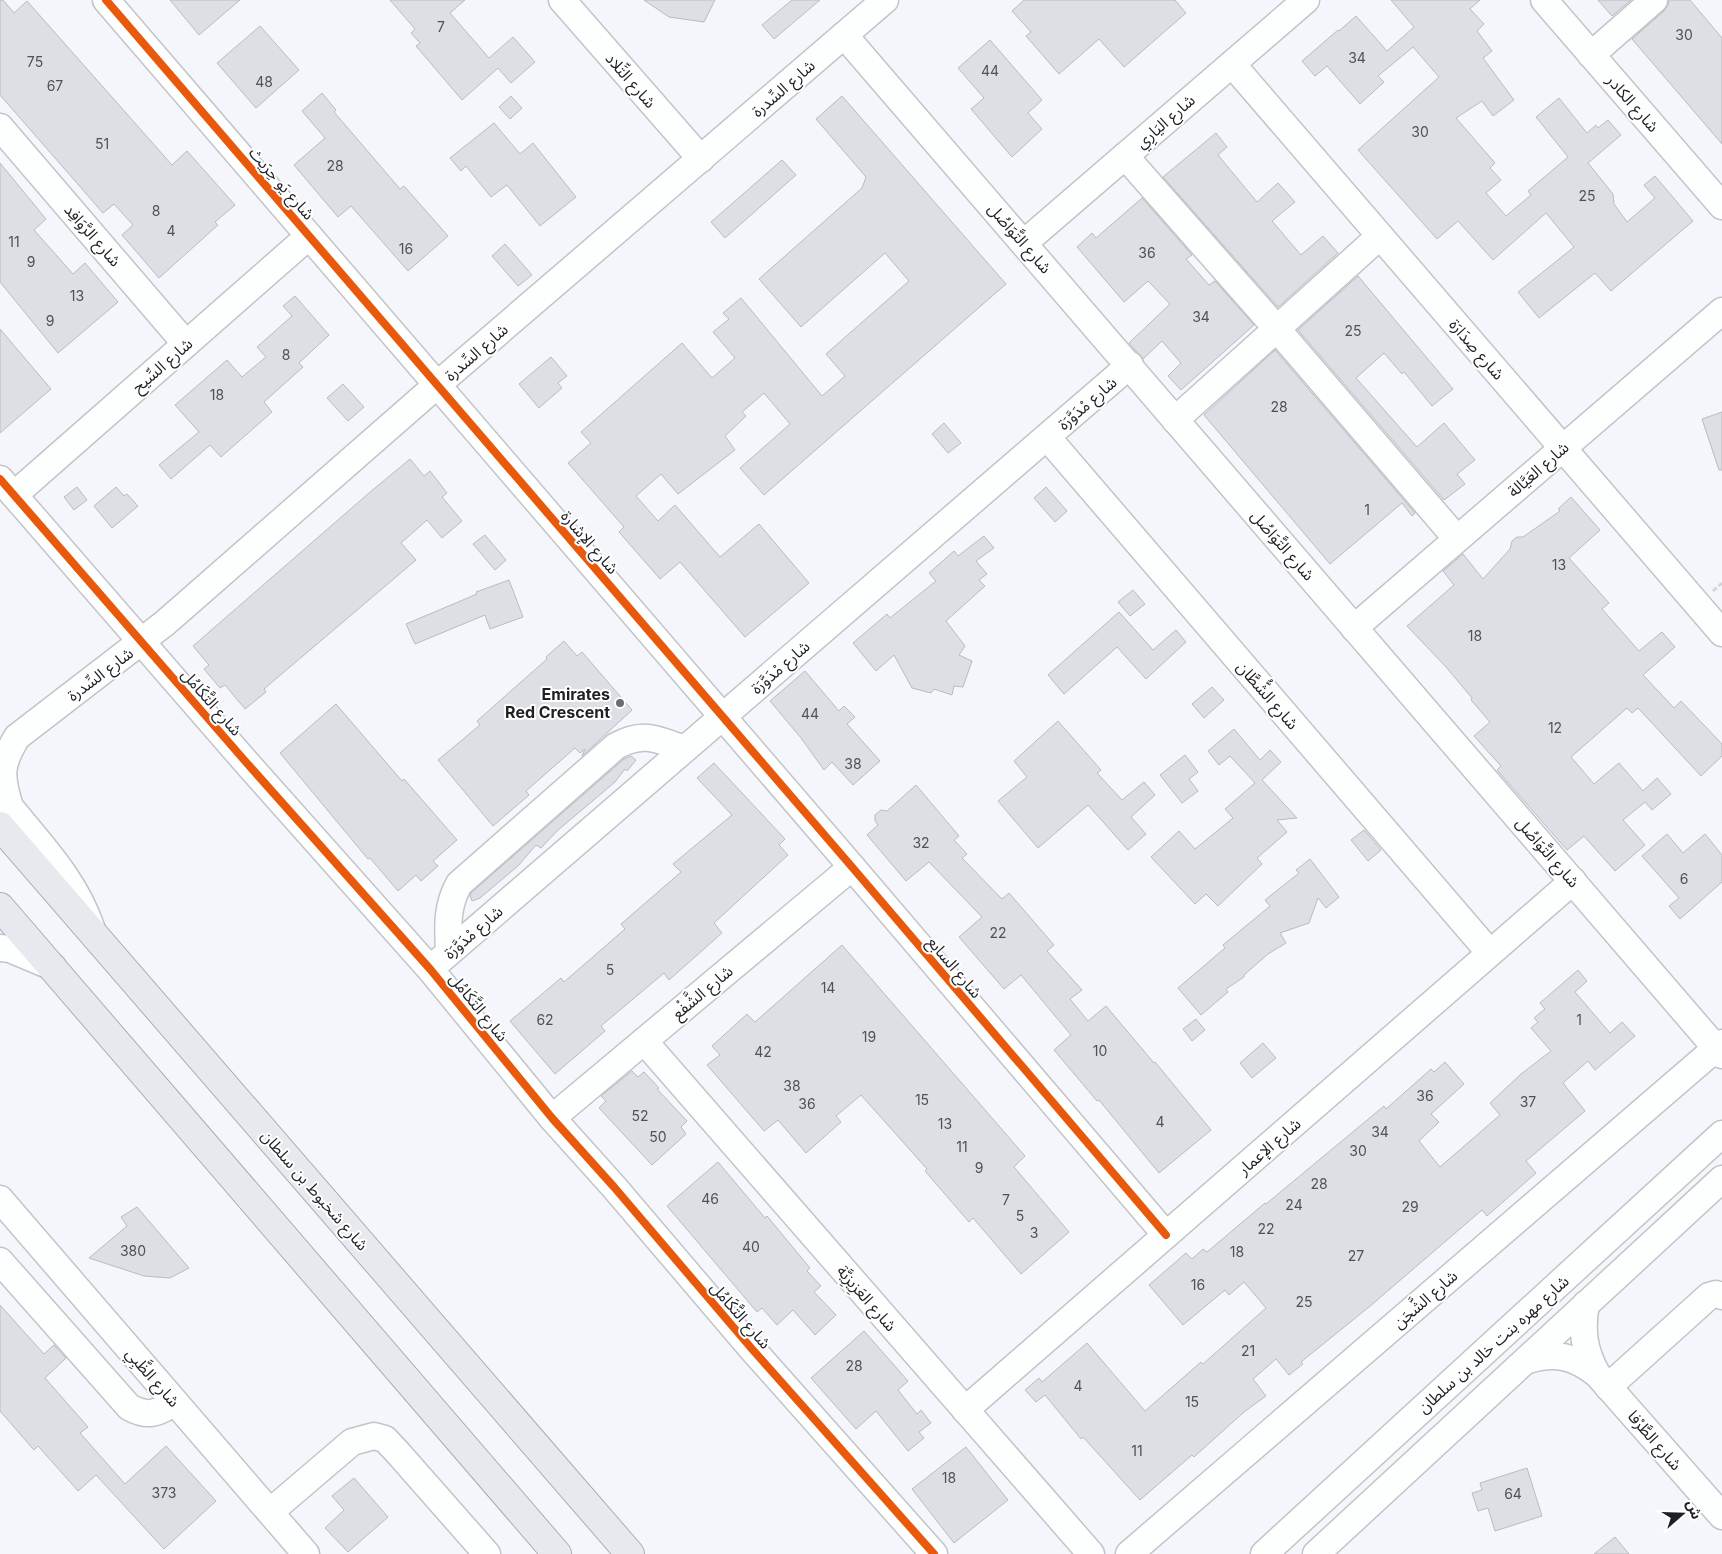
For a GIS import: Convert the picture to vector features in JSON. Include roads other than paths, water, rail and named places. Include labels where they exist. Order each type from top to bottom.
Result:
[{"type":"main road","name":"شارع شخبوط بن سلطان","points":[[0,826],[630,1554]]},
{"type":"main road","points":[[0,907],[557,1554]]},
{"type":"street","name":"شارع يَو حِرَيث","points":[[106,0],[437,385]]},
{"type":"street","name":"شارع التِّلاد","points":[[562,0],[701,159]]},
{"type":"street","name":"شارع السِّدرة","points":[[94,934],[86,913],[64,872],[10,807],[4,795],[0,770],[8,739],[142,642],[437,385],[885,0]]},
{"type":"street","name":"شارع اليَارِي","points":[[1024,243],[1306,0]]},
{"type":"street","name":"شارع الكادر","points":[[1544,0],[1722,206]]},
{"type":"street","points":[[1591,55],[1654,0]]},
{"type":"street","name":"شارع التَّوَاصُل","points":[[844,35],[1130,366],[1174,420],[1720,1049]]},
{"type":"street","name":"شارع صِدَارَة","points":[[1232,64],[1722,633]]},
{"type":"street","name":"شارع الرَّوَافِد","points":[[0,127],[186,344]]},
{"type":"street","points":[[1125,156],[1277,329],[1457,539]]},
{"type":"street","name":"شارع السِّيح","points":[[7,487],[186,344],[309,236]]},
{"type":"street","points":[[1174,420],[1380,236]]},
{"type":"street","name":"شارع العَيَّالة","points":[[1354,628],[1722,311]]},
{"type":"street","name":"شارع مْدَوَّرَة","points":[[440,961],[1130,366]]},
{"type":"street","name":"شارع الإشارة","points":[[437,385],[723,716]]},
{"type":"street","name":"شارع الشُّطَّان","points":[[1047,437],[1490,953]]},
{"type":"street","name":"شارع التَّكَامُل","points":[[7,487],[245,761],[440,961],[552,1118],[614,1186],[752,1349],[934,1554]]},
{"type":"street","name":"شارع السابع","points":[[723,716],[1166,1236]]},
{"type":"street","points":[[440,961],[450,905],[459,884],[616,746],[630,740],[645,737],[655,738],[684,750]]},
{"type":"street","name":"شارع الشَّفْع","points":[[552,1118],[852,867]]},
{"type":"street","name":"شارع الإعمار","points":[[965,1410],[1573,881]]},
{"type":"street","points":[[0,948],[53,967]]},
{"type":"street","name":"شارع العَزِيزِيَّة","points":[[644,1041],[1091,1554]]},
{"type":"street","name":"شارع الشَّجَن","points":[[1129,1554],[1720,1049]]},
{"type":"street","name":"شارع مهره بنت خالد بن سلطان","points":[[1264,1554],[1721,1134]]},
{"type":"street","name":"شارع مهره بنت خالد بن سلطان","points":[[1316,1554],[1528,1360],[1722,1178]]},
{"type":"street","name":"شارع الظَّبِي","points":[[0,1199],[306,1554]]},
{"type":"street","points":[[0,1261],[129,1406],[138,1412],[148,1414],[158,1412],[175,1402]]},
{"type":"street","points":[[1603,1380],[1709,1296],[1716,1294],[1722,1296]]},
{"type":"street","name":"شارع الطَّرْفا","points":[[1586,1304],[1583,1318],[1583,1333],[1590,1361],[1603,1380],[1722,1516]]},
{"type":"street","name":"شارع الطَّرْفا","points":[[1528,1360],[1542,1356],[1572,1359],[1586,1365],[1603,1380]]},
{"type":"street","points":[[270,1512],[352,1442],[374,1436],[385,1440],[399,1454],[487,1554]]},
{"type":"place","name":"Emirates Red Crescent","points":[[620,703]]}]
